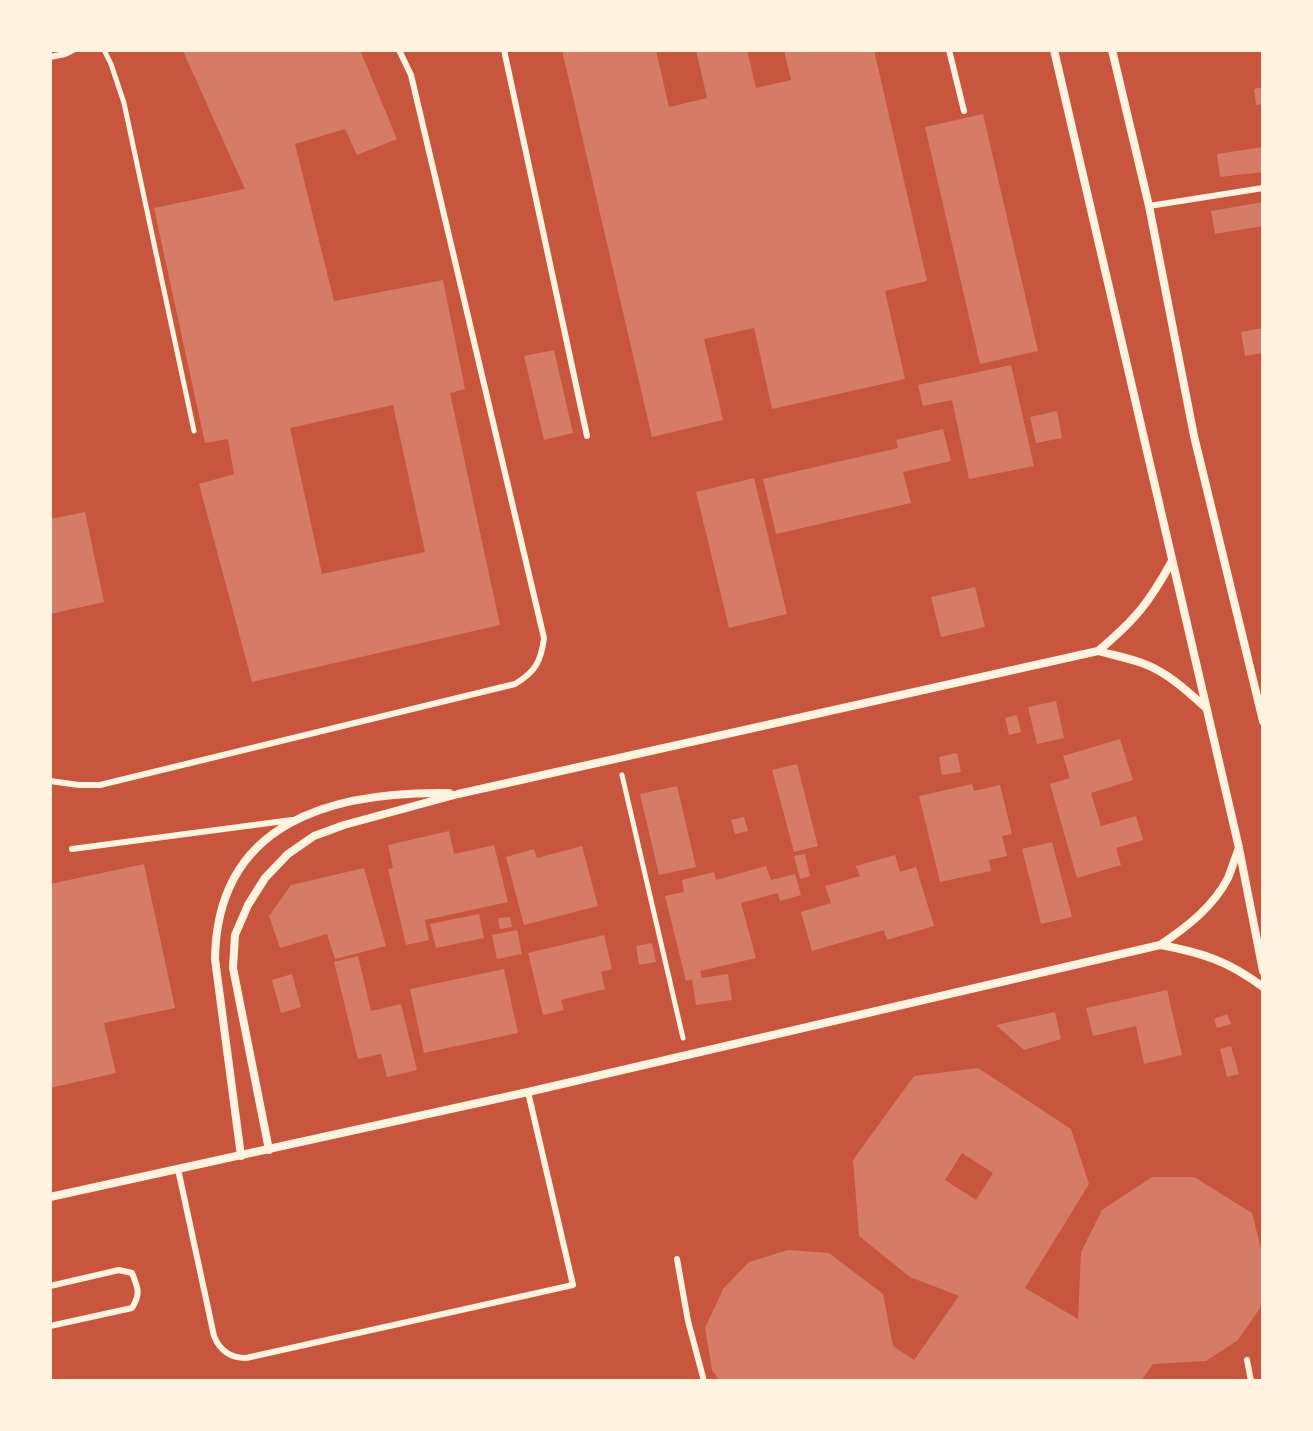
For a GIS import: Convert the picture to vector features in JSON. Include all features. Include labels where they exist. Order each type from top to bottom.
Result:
[{"type":"street","points":[[1054,50],[1239,848],[1263,971]]},
{"type":"street","points":[[1112,50],[1149,206],[1194,436],[1263,721]]},
{"type":"street","points":[[1098,651],[1136,618],[1157,590],[1172,561]]},
{"type":"street","points":[[269,1150],[233,968],[235,935],[248,905],[265,878],[288,854],[314,836],[458,794],[1098,651],[1159,671],[1205,707]]},
{"type":"street","points":[[241,1156],[215,959],[215,935],[220,911],[240,868],[254,849],[292,820],[314,811],[372,798],[458,794]]},
{"type":"street","points":[[50,1197],[528,1092],[1160,945],[1208,907],[1227,879],[1239,848]]},
{"type":"street","points":[[1160,945],[1215,958],[1263,987]]},
{"type":"lane","points":[[50,57],[73,50]]},
{"type":"lane","points":[[50,781],[100,785],[515,684],[527,677],[536,666],[544,638],[411,75],[399,50]]},
{"type":"lane","points":[[504,50],[587,436]]},
{"type":"lane","points":[[949,50],[964,111]]},
{"type":"lane","points":[[1149,206],[1263,188]]},
{"type":"lane","points":[[72,849],[292,820]]},
{"type":"lane","points":[[178,1169],[217,1344],[229,1355],[246,1358],[573,1285],[528,1092]]},
{"type":"lane","points":[[677,1259],[688,1321],[704,1381]]},
{"type":"lane","points":[[50,1286],[119,1270],[132,1273],[138,1286],[138,1299],[132,1308],[50,1326]]},
{"type":"lane","points":[[1247,1360],[1251,1381]]},
{"type":"path","points":[[104,50],[124,103],[194,431]]},
{"type":"path","points":[[618,758],[686,1055]]},
{"type":"building","points":[[360,50],[397,139],[357,155],[345,129],[295,144],[334,301],[443,280],[465,389],[450,393],[500,625],[252,682],[199,484],[234,474],[228,439],[205,443],[154,208],[245,189],[183,51]],"holes":[[[393,405],[425,552],[322,574],[290,428]]]},
{"type":"building","points":[[562,50],[656,50],[669,107],[707,98],[696,50],[747,50],[756,88],[791,80],[784,50],[874,50],[927,281],[885,291],[905,379],[772,409],[754,328],[704,339],[723,420],[652,437]]},
{"type":"building","points":[[1263,87],[1263,104],[1256,105],[1254,89]]},
{"type":"building","points":[[983,114],[1038,351],[980,364],[925,127]]},
{"type":"building","points":[[1263,147],[1263,172],[1220,177],[1217,154]]},
{"type":"building","points":[[1263,202],[1263,226],[1215,234],[1211,211]]},
{"type":"building","points":[[1263,328],[1263,353],[1245,356],[1241,332]]},
{"type":"building","points":[[554,350],[573,433],[544,440],[524,356]]},
{"type":"building","points":[[1011,365],[1034,466],[969,479],[952,400],[923,406],[918,385]]},
{"type":"building","points":[[1057,411],[1062,438],[1036,443],[1030,417]]},
{"type":"building","points":[[943,429],[951,461],[903,472],[911,503],[776,534],[763,479],[898,448],[896,440]]},
{"type":"building","points":[[754,478],[787,614],[729,628],[696,492]]},
{"type":"building","points":[[85,512],[104,602],[50,614],[50,519]]},
{"type":"building","points":[[975,587],[985,627],[941,637],[931,597]]},
{"type":"building","points":[[1056,701],[1064,738],[1037,744],[1028,707]]},
{"type":"building","points":[[1017,715],[1021,732],[1009,735],[1005,718]]},
{"type":"building","points":[[1120,739],[1133,780],[1091,793],[1101,826],[1136,816],[1143,840],[1116,848],[1121,865],[1077,878],[1050,784],[1070,778],[1063,756]]},
{"type":"building","points":[[957,753],[961,772],[942,775],[939,757]]},
{"type":"building","points":[[797,764],[818,846],[794,852],[772,770]]},
{"type":"building","points":[[972,784],[974,791],[1000,785],[1012,834],[1002,836],[1007,856],[989,860],[991,871],[940,882],[919,796]]},
{"type":"building","points":[[677,786],[696,867],[659,875],[640,794]]},
{"type":"building","points":[[744,817],[748,831],[735,834],[731,820]]},
{"type":"building","points":[[449,831],[454,854],[494,845],[508,902],[425,920],[429,940],[406,945],[388,869],[393,868],[388,845]]},
{"type":"building","points":[[1052,842],[1072,917],[1041,924],[1022,849]]},
{"type":"building","points":[[582,846],[598,906],[524,925],[506,857],[534,849],[537,858]]},
{"type":"building","points":[[805,854],[810,876],[800,879],[794,856]]},
{"type":"building","points":[[895,855],[900,872],[916,867],[934,926],[887,940],[884,930],[812,951],[801,912],[831,903],[825,886],[860,876],[856,866]]},
{"type":"building","points":[[144,864],[175,1008],[104,1023],[116,1073],[50,1088],[50,884]]},
{"type":"building","points":[[766,866],[771,880],[795,874],[801,895],[780,901],[778,893],[741,903],[756,958],[700,971],[702,978],[728,974],[732,1000],[696,1005],[692,979],[686,981],[665,896],[684,892],[682,880],[714,872],[716,880]]},
{"type":"building","points":[[364,868],[386,946],[335,959],[327,934],[280,948],[269,916],[291,885]]},
{"type":"building","points":[[479,914],[484,938],[436,948],[430,924]]},
{"type":"building","points":[[510,917],[512,927],[500,929],[498,918]]},
{"type":"building","points":[[517,930],[522,954],[497,959],[492,935]]},
{"type":"building","points":[[604,935],[612,969],[601,972],[605,989],[561,1000],[564,1010],[543,1015],[528,953]]},
{"type":"building","points":[[652,943],[656,962],[639,965],[636,946]]},
{"type":"building","points":[[358,956],[371,1011],[401,1004],[417,1070],[387,1077],[381,1054],[358,1059],[334,962]]},
{"type":"building","points":[[504,969],[518,1033],[424,1053],[410,989]]},
{"type":"building","points":[[292,974],[301,1007],[281,1013],[272,980]]},
{"type":"building","points":[[1167,990],[1182,1055],[1144,1064],[1136,1026],[1093,1036],[1086,1008]]},
{"type":"building","points":[[1055,1012],[1061,1039],[1024,1050],[996,1025]]},
{"type":"building","points":[[1227,1014],[1231,1024],[1217,1028],[1214,1019]]},
{"type":"building","points":[[1231,1046],[1239,1074],[1227,1077],[1220,1049]]},
{"type":"building","points":[[978,1068],[1071,1129],[1089,1184],[1025,1288],[1078,1319],[1081,1252],[1102,1210],[1152,1177],[1194,1177],[1252,1213],[1263,1257],[1263,1293],[1260,1308],[1238,1340],[1206,1361],[1153,1364],[1141,1381],[720,1381],[712,1370],[705,1328],[723,1289],[749,1262],[788,1250],[829,1253],[883,1294],[893,1346],[914,1360],[959,1296],[910,1277],[859,1236],[853,1160],[914,1076]],"holes":[[[962,1153],[993,1173],[976,1200],[945,1180]]]}]
